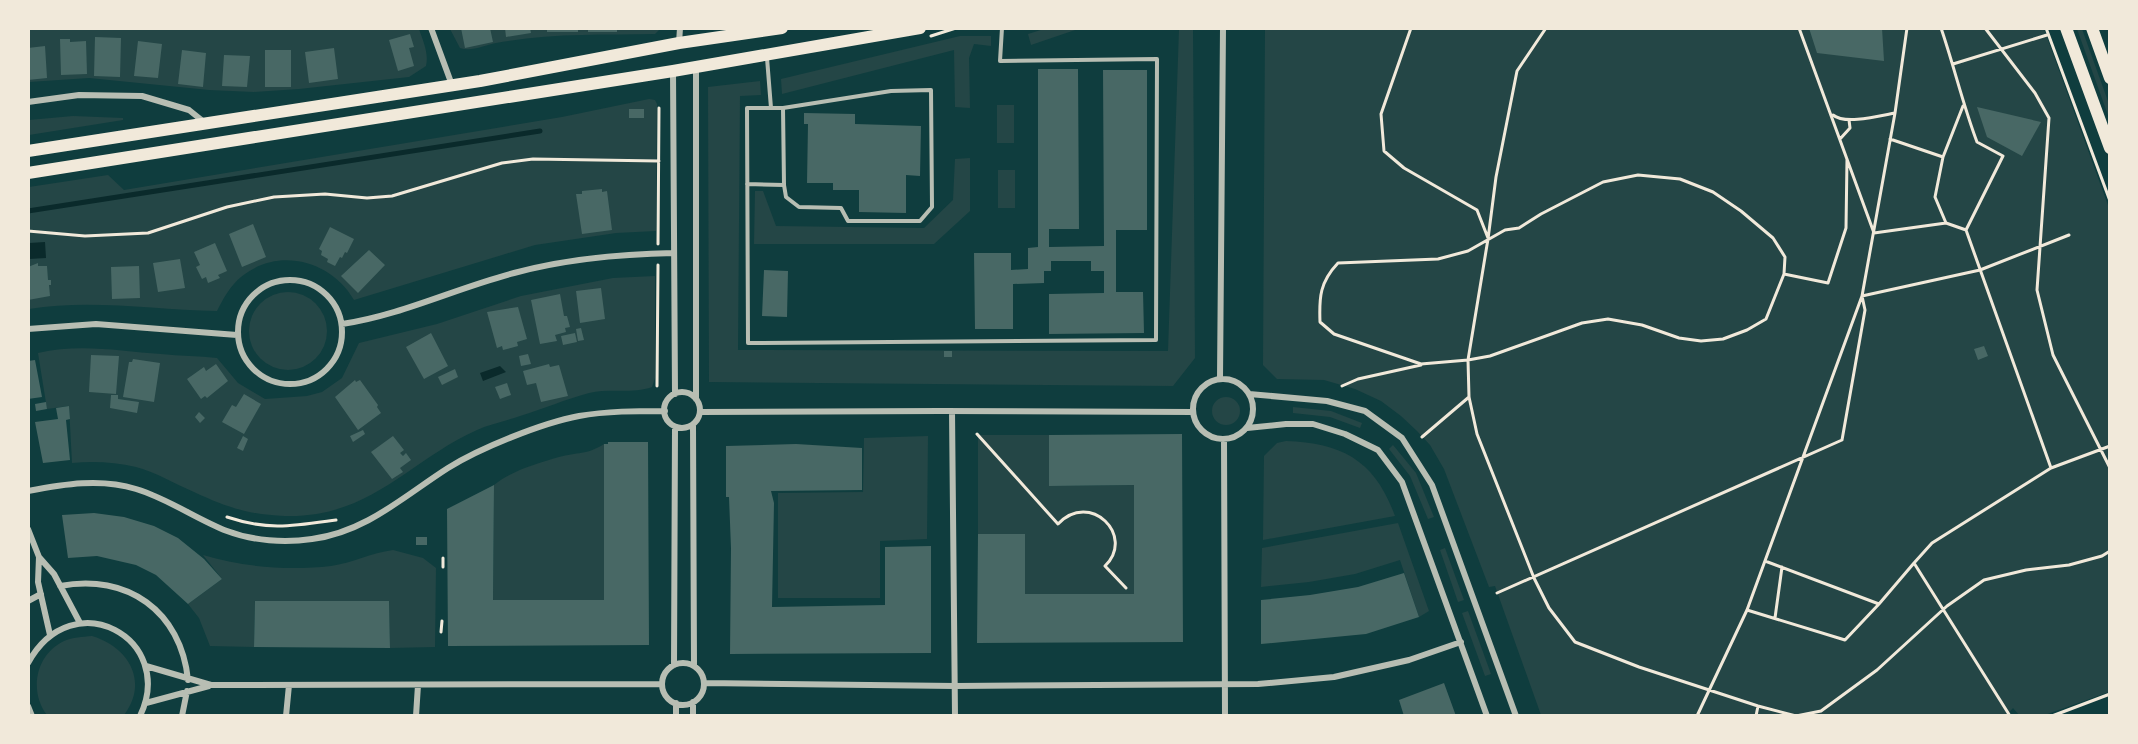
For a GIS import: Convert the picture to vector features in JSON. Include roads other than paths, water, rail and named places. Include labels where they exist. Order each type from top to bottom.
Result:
[{"type":"main road","points":[[28,151],[452,86],[679,44],[782,28]]},
{"type":"main road","points":[[28,173],[673,71],[920,28]]},
{"type":"main road","points":[[2066,28],[2109,148]]},
{"type":"main road","points":[[2092,28],[2109,78]]},
{"type":"street","points":[[431,28],[452,86]]},
{"type":"street","points":[[679,44],[680,28]]},
{"type":"street","points":[[1220,379],[1222,28]]},
{"type":"street","points":[[696,67],[696,399],[700,412],[693,425],[687,428],[675,427],[666,418],[667,401],[675,394],[686,393],[696,399]]},
{"type":"street","points":[[673,71],[675,394]]},
{"type":"street","points":[[28,102],[79,95],[142,96],[189,110],[207,124]]},
{"type":"street","points":[[342,324],[392,314],[491,280],[549,264],[602,257],[674,253]]},
{"type":"street","points":[[285,280],[300,280],[315,286],[328,296],[337,309],[342,324],[342,341],[336,357],[326,371],[312,381],[295,385],[278,384],[262,378],[249,366],[241,352],[237,335],[239,319],[245,304],[255,292],[269,284],[285,280]]},
{"type":"street","points":[[28,329],[96,324],[237,335]]},
{"type":"street","points":[[1220,379],[1237,382],[1249,394],[1253,411],[1247,428],[1240,435],[1224,440],[1210,437],[1196,422],[1193,412],[1197,394],[1211,381],[1220,379]]},
{"type":"street","points":[[1249,394],[1327,401],[1365,411],[1402,438],[1432,485],[1516,716]]},
{"type":"street","points":[[28,491],[82,483],[109,483],[136,489],[166,500],[228,531],[250,538],[312,539],[362,525],[402,501],[450,467],[536,429],[577,416],[607,412],[665,411]]},
{"type":"street","points":[[952,411],[955,716]]},
{"type":"street","points":[[700,412],[1193,412]]},
{"type":"street","points":[[1247,428],[1313,424],[1346,434],[1378,450],[1402,482],[1487,716]]},
{"type":"street","points":[[693,425],[694,666]]},
{"type":"street","points":[[674,665],[675,427]]},
{"type":"street","points":[[1224,440],[1225,716]]},
{"type":"street","points":[[28,529],[39,557],[54,574],[80,623]]},
{"type":"street","points":[[39,557],[38,582],[50,634]]},
{"type":"street","points":[[60,586],[84,583],[109,585],[130,592],[148,603],[159,612],[175,634],[183,653],[188,680]]},
{"type":"street","points":[[28,601],[40,594]]},
{"type":"street","points":[[28,663],[37,647],[50,634],[80,623],[105,625],[122,634],[136,647],[146,666],[148,683],[146,703],[140,716]]},
{"type":"street","points":[[704,683],[955,686],[1258,684],[1334,677],[1409,660],[1461,642]]},
{"type":"street","points":[[687,663],[694,666],[702,676],[704,683],[700,696],[693,702],[676,704],[665,695],[662,684],[664,675],[674,665],[687,663]]},
{"type":"street","points":[[146,666],[211,685],[662,684]]},
{"type":"street","points":[[146,703],[211,685]]},
{"type":"street","points":[[286,716],[290,685]]},
{"type":"street","points":[[416,716],[418,685]]},
{"type":"street","points":[[182,716],[188,691]]},
{"type":"street","points":[[693,702],[693,716]]},
{"type":"street","points":[[676,704],[676,716]]},
{"type":"street","points":[[28,706],[32,716]]},
{"type":"lane","points":[[783,108],[786,198],[799,207],[841,208],[849,221],[920,221],[932,207],[931,90],[891,91],[783,108],[747,108],[748,343],[1156,340],[1156,59],[1000,61],[1002,28]]},
{"type":"lane","points":[[767,55],[771,108]]},
{"type":"lane","points":[[747,184],[784,185]]},
{"type":"waterway","points":[[28,211],[540,131]]}]
